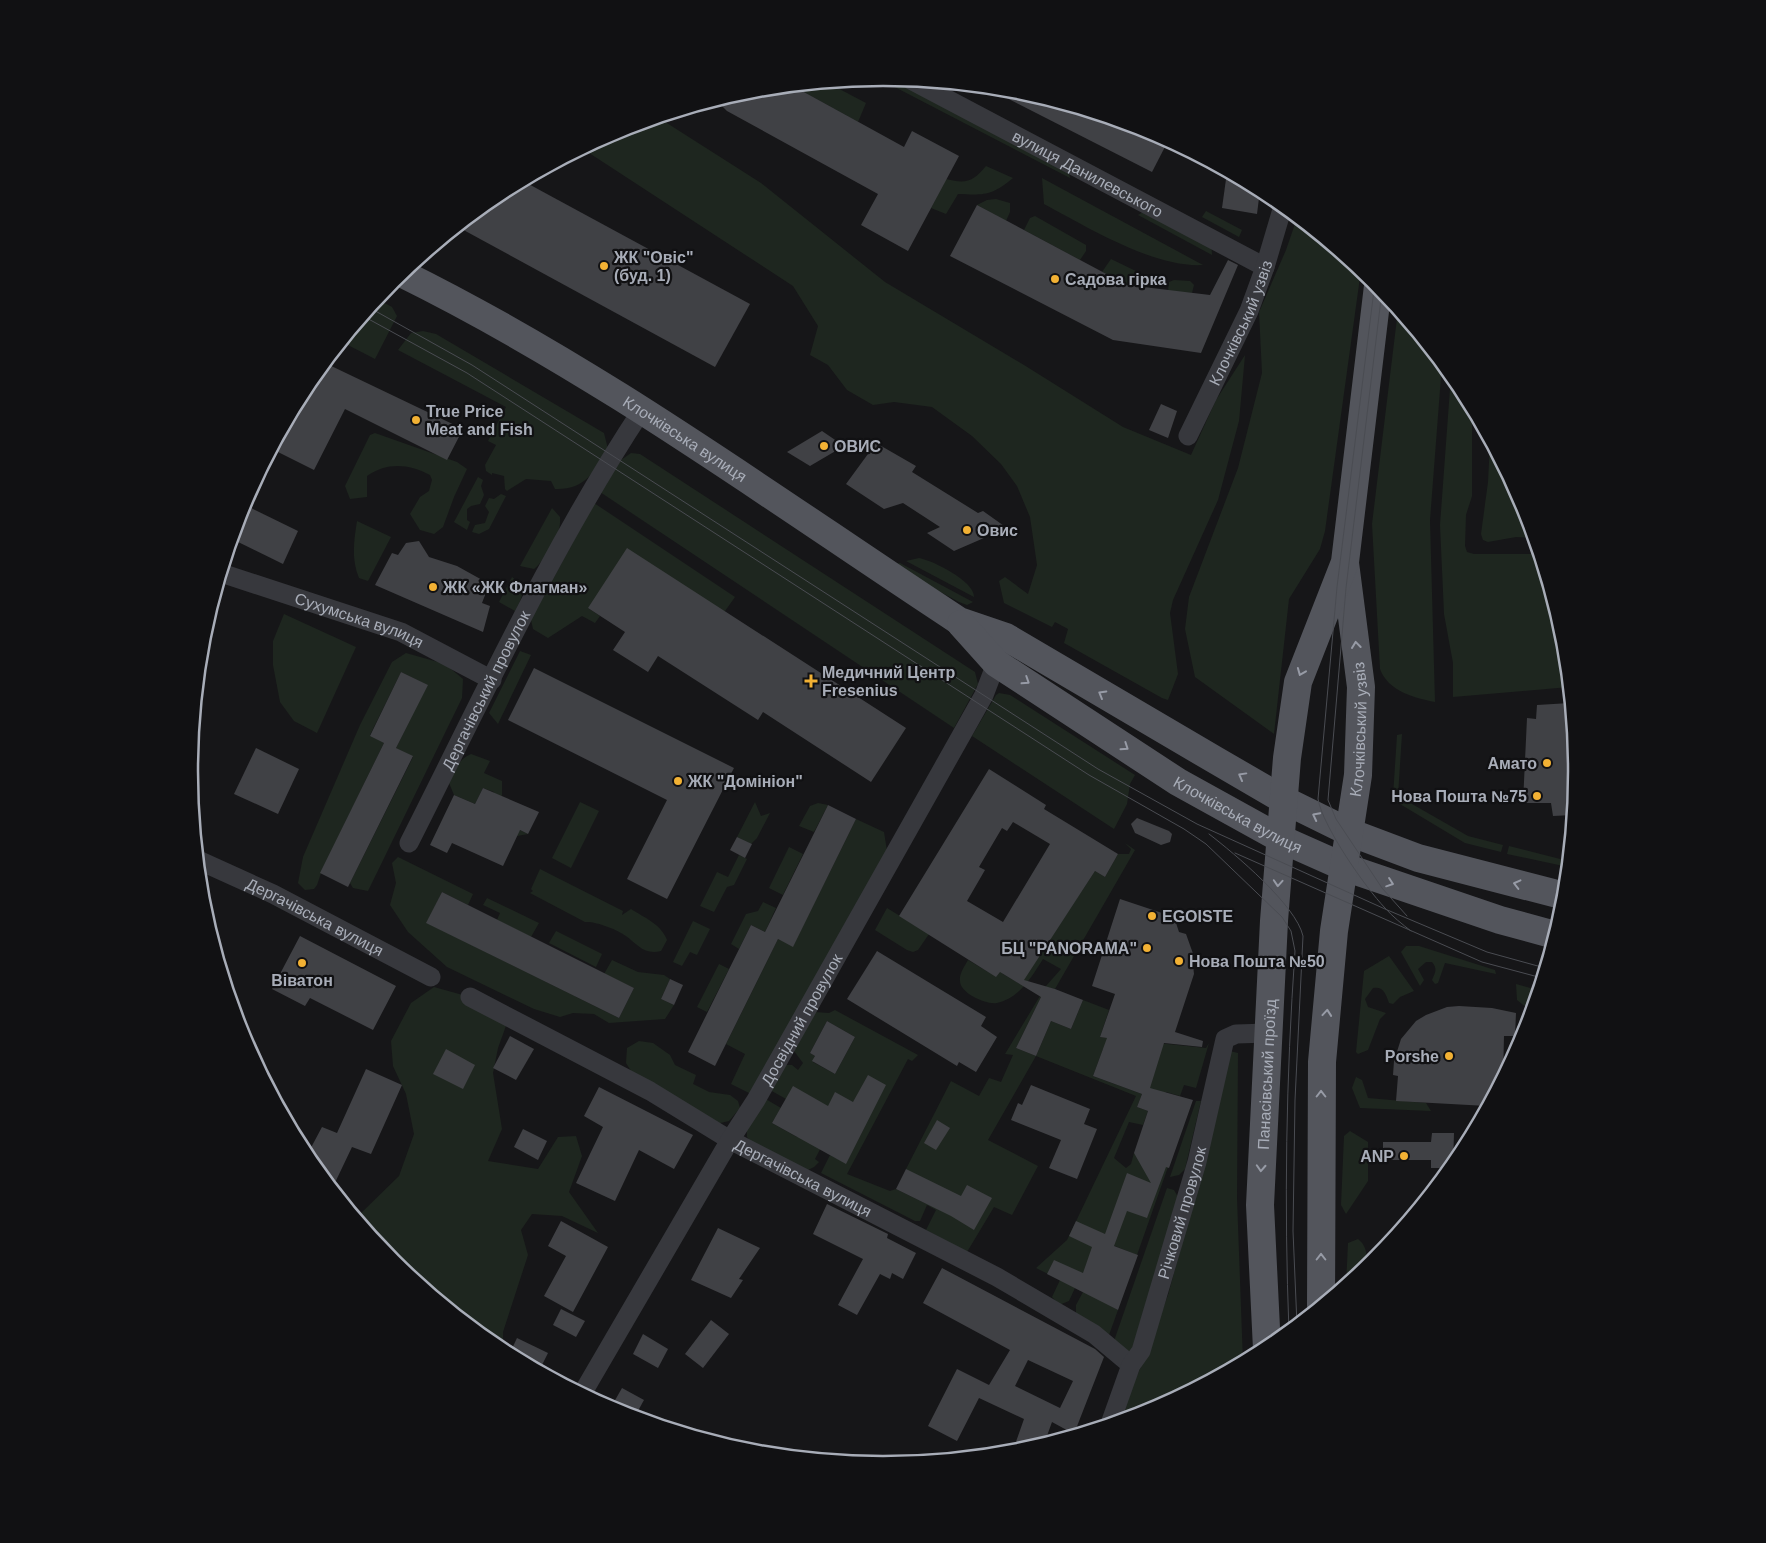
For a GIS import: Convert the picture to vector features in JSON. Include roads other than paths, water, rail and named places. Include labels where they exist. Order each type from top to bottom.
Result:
[{"type":"main road","name":"Клочківська вулиця","points":[[409,277],[561,360],[642,410],[959,621],[1006,638],[1284,800],[1349,832],[1418,858],[1557,894]]},
{"type":"main road","name":"Клочківський узвіз","points":[[1284,800],[1298,682],[1344,562],[1377,297]]},
{"type":"main road","name":"Клочківський узвіз","points":[[1344,562],[1361,687],[1358,775],[1344,867]]},
{"type":"main road","name":"Клочківська вулиця","points":[[959,621],[996,662],[1178,782],[1281,839],[1344,867],[1500,920],[1549,933]]},
{"type":"main road","name":"Панасівський проїзд","points":[[1267,1339],[1260,1205],[1268,1033],[1284,800]]},
{"type":"main road","points":[[1321,1298],[1322,1078],[1334,931],[1344,867]]},
{"type":"street","name":"вулиця Данилевського","points":[[926,88],[1266,267]]},
{"type":"street","name":"Клочківський узвіз","points":[[1188,436],[1250,312],[1266,267],[1281,214]]},
{"type":"street","name":"Дергачівський провулок","points":[[409,843],[492,680],[608,463],[642,410]]},
{"type":"street","name":"Сухумська вулиця","points":[[227,575],[401,632],[492,680]]},
{"type":"street","name":"Досвідний провулок","points":[[585,1388],[730,1140],[756,1100],[984,695],[1006,638]]},
{"type":"street","name":"Дергачівська вулиця","points":[[204,863],[273,894],[431,977]]},
{"type":"street","name":"Дергачівська вулиця","points":[[470,998],[650,1091],[730,1140],[997,1277],[1094,1334],[1131,1365]]},
{"type":"street","name":"Річковий провулок","points":[[1113,1417],[1131,1365],[1141,1351],[1197,1162],[1225,1039],[1236,1034],[1268,1033]]},
{"type":"tram line","points":[[1374,293],[1337,587],[1318,799],[1321,811],[1328,825],[1356,872],[1385,908],[1411,931]]},
{"type":"tram line","points":[[1381,301],[1346,588],[1328,800],[1336,819],[1382,888],[1407,916]]},
{"type":"tram line","points":[[376,311],[472,365],[1098,769],[1197,824],[1385,909],[1487,952],[1540,967]]},
{"type":"tram line","points":[[369,319],[467,373],[1089,775],[1184,829],[1206,844],[1282,917],[1291,931],[1295,951],[1287,1142],[1289,1323]]},
{"type":"tram line","points":[[1209,834],[1234,854],[1277,895],[1298,924],[1303,936],[1295,1100],[1293,1231],[1297,1317]]},
{"type":"tram line","points":[[1235,853],[1482,962],[1537,977]]},
{"type":"place","name":"ЖК \"Овіс\" (буд. 1)","points":[[604,266]]},
{"type":"place","name":"Садова гірка","points":[[1055,279]]},
{"type":"place","name":"True Price Meat and Fish","points":[[416,420]]},
{"type":"place","name":"ОВИС","points":[[824,446]]},
{"type":"place","name":"Овис","points":[[967,530]]},
{"type":"place","name":"ЖК «ЖК Флагман»","points":[[433,587]]},
{"type":"place","name":"Медичний Центр Fresenius","points":[[811,681]]},
{"type":"place","name":"Амато","points":[[1547,763]]},
{"type":"place","name":"ЖК \"Домініон\"","points":[[678,781]]},
{"type":"place","name":"Нова Пошта №75","points":[[1537,796]]},
{"type":"place","name":"EGOISTE","points":[[1152,916]]},
{"type":"place","name":"БЦ \"PANORAMA\"","points":[[1147,948]]},
{"type":"place","name":"Нова Пошта №50","points":[[1179,961]]},
{"type":"place","name":"Віватон","points":[[302,963]]},
{"type":"place","name":"Porshe","points":[[1449,1056]]},
{"type":"place","name":"ANP","points":[[1404,1156]]}]
